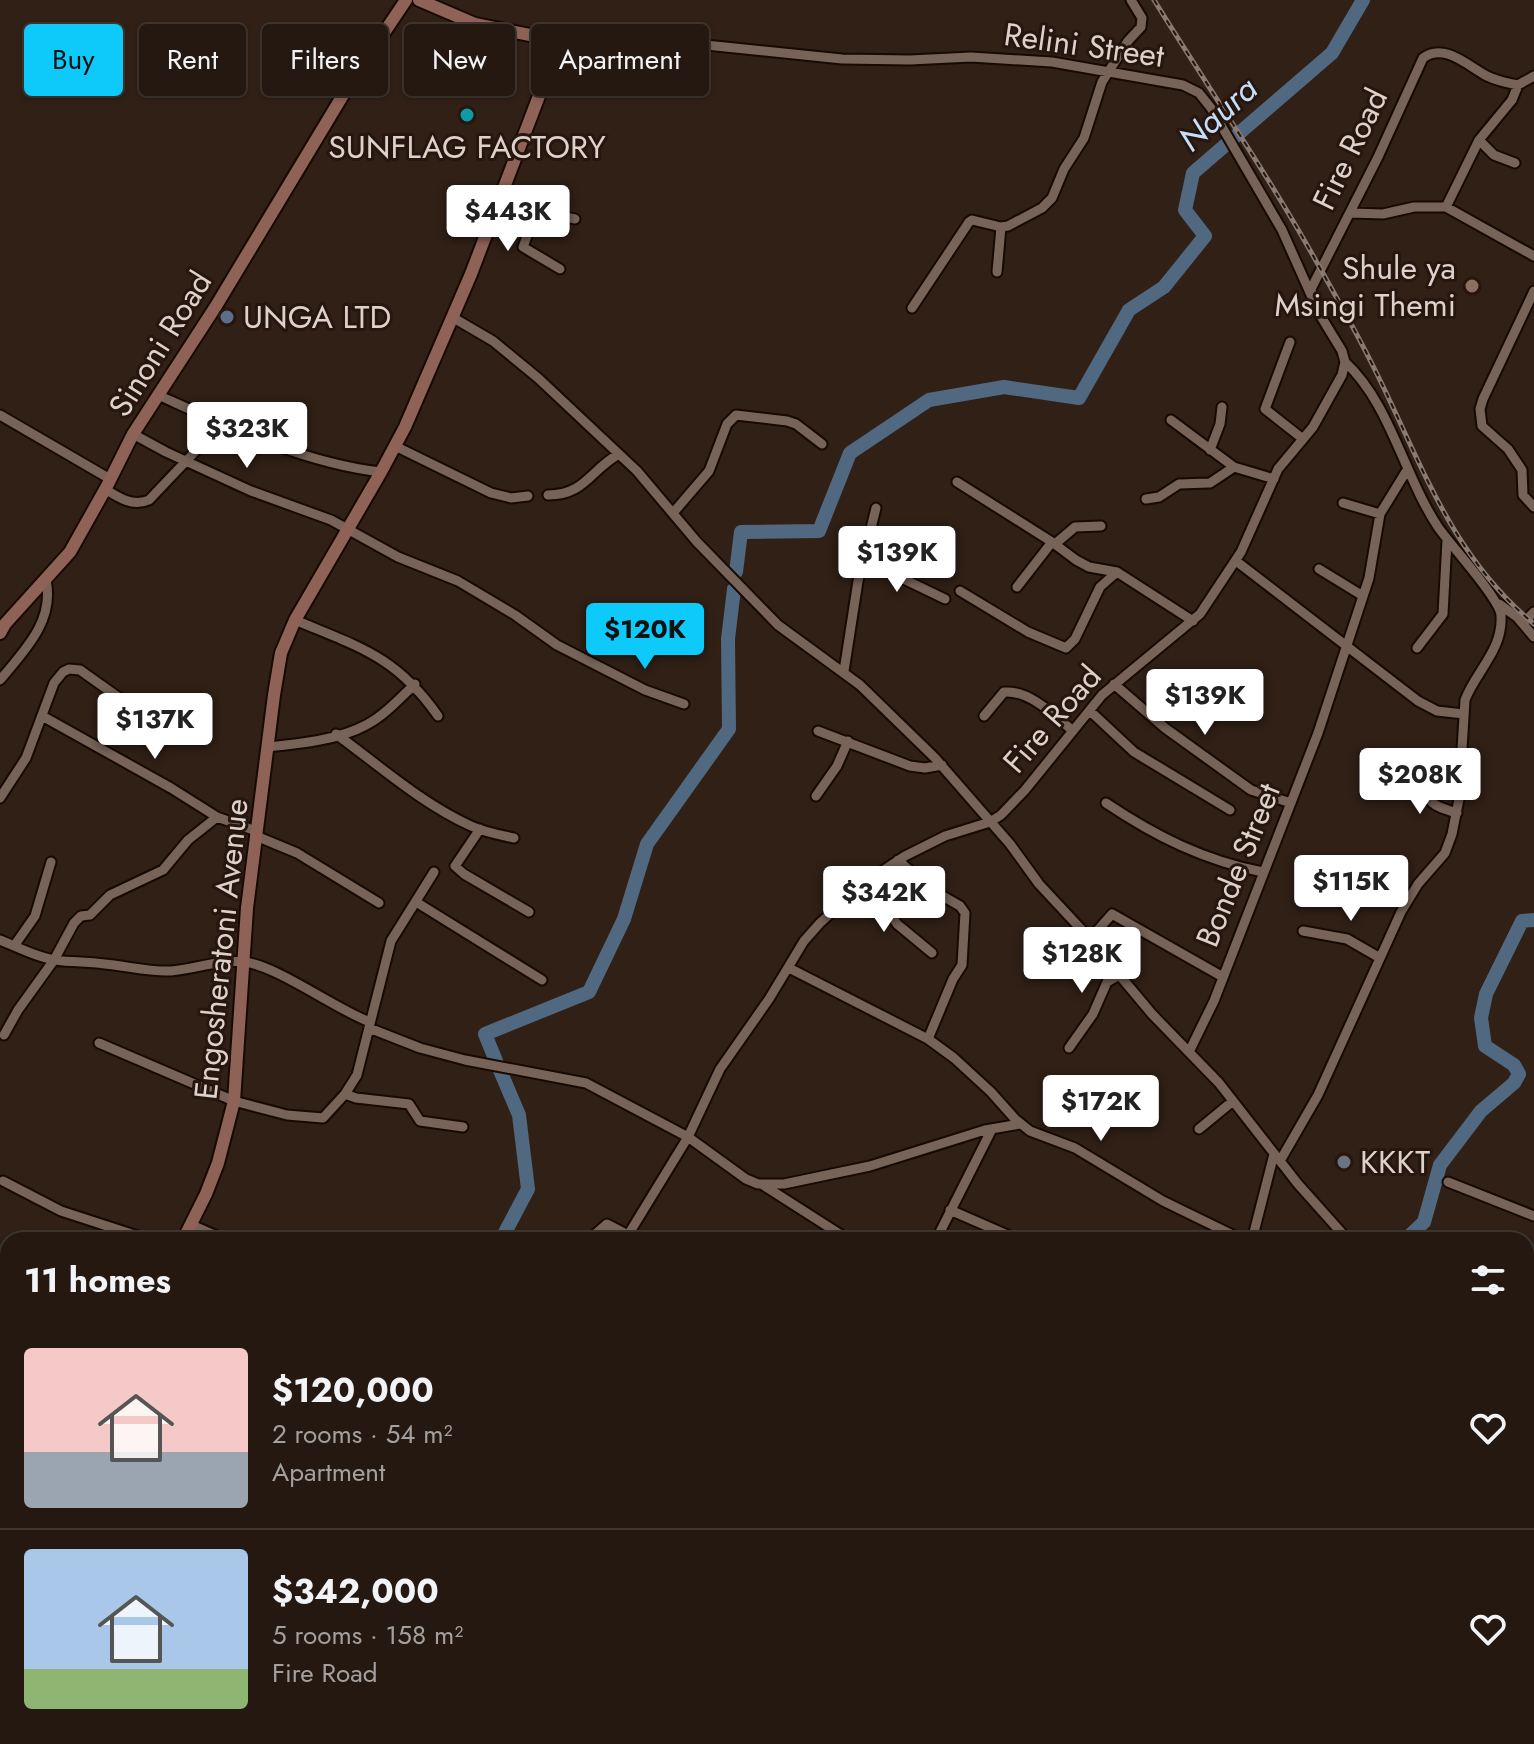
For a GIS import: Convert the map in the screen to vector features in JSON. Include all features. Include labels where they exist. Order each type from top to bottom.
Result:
[{"type":"street","name":"Sinoni Road","points":[[2,627],[70,552],[133,434],[216,306],[349,85],[406,0]]},
{"type":"street","points":[[419,0],[475,24],[531,37]]},
{"type":"street","points":[[912,308],[969,222],[972,220],[1001,227],[1027,218],[1052,198],[1064,169],[1084,138],[1099,88],[1128,41],[1141,27],[1142,18],[1131,0]]},
{"type":"street","name":"Relini Street","points":[[709,45],[842,59],[988,57],[1052,62],[1192,88],[1205,99],[1287,240],[1311,295]]},
{"type":"street","name":"Fire Road","points":[[1311,295],[1320,268],[1351,213],[1418,67],[1429,54],[1448,54],[1486,76],[1518,85]]},
{"type":"street","points":[[1446,207],[1479,140],[1512,100],[1518,85],[1534,76]]},
{"type":"street","name":"Engosheratoni Avenue","points":[[188,1232],[218,1163],[234,1101],[256,834],[278,665],[295,620],[395,446],[452,317],[539,96]]},
{"type":"street","points":[[1479,140],[1494,155],[1515,163]]},
{"type":"street","points":[[501,194],[537,209],[575,219]]},
{"type":"street","points":[[1351,213],[1383,214],[1414,207],[1446,207],[1534,256]]},
{"type":"street","points":[[537,209],[523,247],[560,269]]},
{"type":"street","points":[[997,272],[1001,227]]},
{"type":"street","points":[[1534,291],[1512,333],[1480,409],[1482,426],[1508,449],[1522,470],[1523,495],[1534,507]]},
{"type":"street","points":[[1311,295],[1345,362],[1359,376],[1380,407],[1407,470],[1432,517],[1499,604],[1523,623],[1534,637]]},
{"type":"street","points":[[452,317],[513,356],[652,487],[697,542],[778,625],[844,671],[942,765],[1010,844],[1039,884],[1233,1101],[1341,1232]]},
{"type":"street","points":[[1290,342],[1265,409],[1303,439]]},
{"type":"street","name":"Fire Road","points":[[630,1232],[688,1137],[720,1069],[813,931],[863,884],[898,860],[945,836],[990,822],[1001,815],[1114,684],[1193,621],[1236,561],[1283,461],[1303,439],[1338,382],[1345,362]]},
{"type":"street","points":[[158,395],[225,425],[308,456],[381,472]]},
{"type":"street","points":[[1210,450],[1220,424],[1222,407]]},
{"type":"street","points":[[0,415],[108,484],[122,499],[141,504],[149,500],[208,438],[225,425]]},
{"type":"street","points":[[673,513],[709,471],[727,424],[736,415],[796,424],[822,444]]},
{"type":"street","points":[[1171,420],[1234,467],[1274,479]]},
{"type":"street","points":[[133,434],[187,462],[268,498],[319,515],[398,557],[458,581],[564,649],[645,690],[684,704]]},
{"type":"street","points":[[395,446],[491,493],[511,498],[528,496]]},
{"type":"street","points":[[548,495],[574,491],[603,464],[619,454]]},
{"type":"street","points":[[1146,499],[1159,497],[1179,484],[1210,483],[1234,467]]},
{"type":"street","name":"Bonde Street","points":[[1189,1052],[1223,977],[1347,648],[1372,568],[1380,514],[1407,470]]},
{"type":"street","points":[[957,482],[1089,567],[1117,572],[1193,621]]},
{"type":"street","points":[[1343,503],[1380,514]]},
{"type":"street","points":[[844,671],[858,581],[876,508]]},
{"type":"street","points":[[1017,587],[1054,543],[1075,527],[1101,526]]},
{"type":"street","points":[[1417,648],[1443,614],[1447,540]]},
{"type":"street","points":[[864,560],[945,599]]},
{"type":"street","points":[[1236,561],[1347,648],[1429,707],[1464,714]]},
{"type":"street","points":[[1319,569],[1363,596]]},
{"type":"street","points":[[960,591],[1028,632],[1066,648],[1075,639],[1100,587],[1117,572]]},
{"type":"street","points":[[0,680],[26,650],[43,620],[49,595],[46,580]]},
{"type":"street","points":[[1254,1232],[1277,1158],[1318,1095],[1410,897],[1445,853],[1457,813],[1468,692],[1497,642],[1502,614],[1499,604]]},
{"type":"street","points":[[1523,623],[1534,612]]},
{"type":"street","points":[[295,620],[378,657],[415,684],[438,716]]},
{"type":"street","points":[[0,798],[26,758],[44,717],[54,683],[69,669],[80,670],[125,702]]},
{"type":"street","points":[[267,747],[304,743],[360,728],[376,719],[415,684]]},
{"type":"street","points":[[1114,684],[1165,728],[1251,790],[1291,803]]},
{"type":"street","points":[[984,716],[1004,692],[1014,691],[1073,731]]},
{"type":"street","points":[[1090,711],[1134,752],[1230,810]]},
{"type":"street","points":[[44,717],[217,817],[297,853],[379,903]]},
{"type":"street","points":[[818,731],[917,768],[942,765]]},
{"type":"street","points":[[336,734],[409,791],[480,829],[514,838]]},
{"type":"street","points":[[816,796],[837,766],[848,741]]},
{"type":"street","points":[[1420,779],[1433,805],[1457,813]]},
{"type":"street","points":[[1106,803],[1196,854],[1263,872]]},
{"type":"street","points":[[4,1035],[54,960],[74,923],[81,916],[90,915],[110,895],[163,870],[188,840],[217,817]]},
{"type":"street","points":[[480,829],[456,861],[456,868],[529,912]]},
{"type":"street","points":[[898,860],[932,890],[960,906],[965,913],[962,965],[928,1039]]},
{"type":"street","points":[[14,946],[35,916],[51,862]]},
{"type":"street","points":[[1355,870],[1410,897]]},
{"type":"street","points":[[99,1043],[234,1101],[287,1115],[323,1118],[357,1075],[391,941],[434,872]]},
{"type":"street","points":[[863,884],[886,906],[897,924],[932,953]]},
{"type":"street","points":[[416,902],[542,980]]},
{"type":"street","points":[[1090,939],[1112,914],[1223,977]]},
{"type":"street","points":[[1303,931],[1347,939],[1380,958]]},
{"type":"street","points":[[0,940],[54,960],[90,965],[102,963],[144,971],[171,971],[244,961],[274,973],[420,1048],[465,1060],[586,1083],[688,1137],[746,1179],[763,1185],[836,1232]]},
{"type":"street","points":[[789,968],[928,1039],[982,1083],[1030,1131],[1075,1148],[1163,1201],[1227,1232]]},
{"type":"street","points":[[1069,1048],[1093,1014],[1107,982],[1119,975]]},
{"type":"street","points":[[345,1094],[409,1104],[420,1121],[463,1127]]},
{"type":"street","points":[[1199,1129],[1233,1101]]},
{"type":"street","points":[[763,1185],[784,1184],[870,1166],[992,1129],[1020,1124]]},
{"type":"street","points":[[940,1232],[992,1129]]},
{"type":"street","points":[[3,1181],[61,1211],[125,1232]]},
{"type":"street","points":[[1448,1182],[1534,1216]]},
{"type":"street","points":[[950,1210],[1001,1232]]},
{"type":"street","points":[[598,1232],[607,1224],[619,1232]]},
{"type":"street","points":[[192,1225],[208,1232]]},
{"type":"waterway","points":[[736,572],[741,532],[819,531],[850,453],[929,400],[1004,387],[1079,398],[1129,310],[1164,287],[1205,236],[1185,210],[1193,173],[1332,53],[1363,0]]},
{"type":"waterway","points":[[496,1061],[485,1034],[589,992],[624,919],[647,844],[729,729],[728,639],[734,589]]},
{"type":"waterway","points":[[1413,1232],[1424,1222],[1440,1165],[1481,1111],[1514,1083],[1519,1074],[1514,1065],[1485,1046],[1481,1018],[1486,994],[1522,921],[1534,920]]},
{"type":"waterway","name":"Naura","points":[[499,1068],[519,1115],[528,1189],[505,1232]]},
{"type":"railway","points":[[1154,0],[1260,166],[1320,268],[1362,344],[1459,538],[1505,597],[1534,624]]},
{"type":"place","name":"SUNFLAG FACTORY","points":[[467,115]]},
{"type":"place","name":"Shule ya Msingi Themi","points":[[1472,286]]},
{"type":"place","name":"UNGA LTD","points":[[227,317]]},
{"type":"place","name":"KKKT","points":[[1344,1162]]}]
